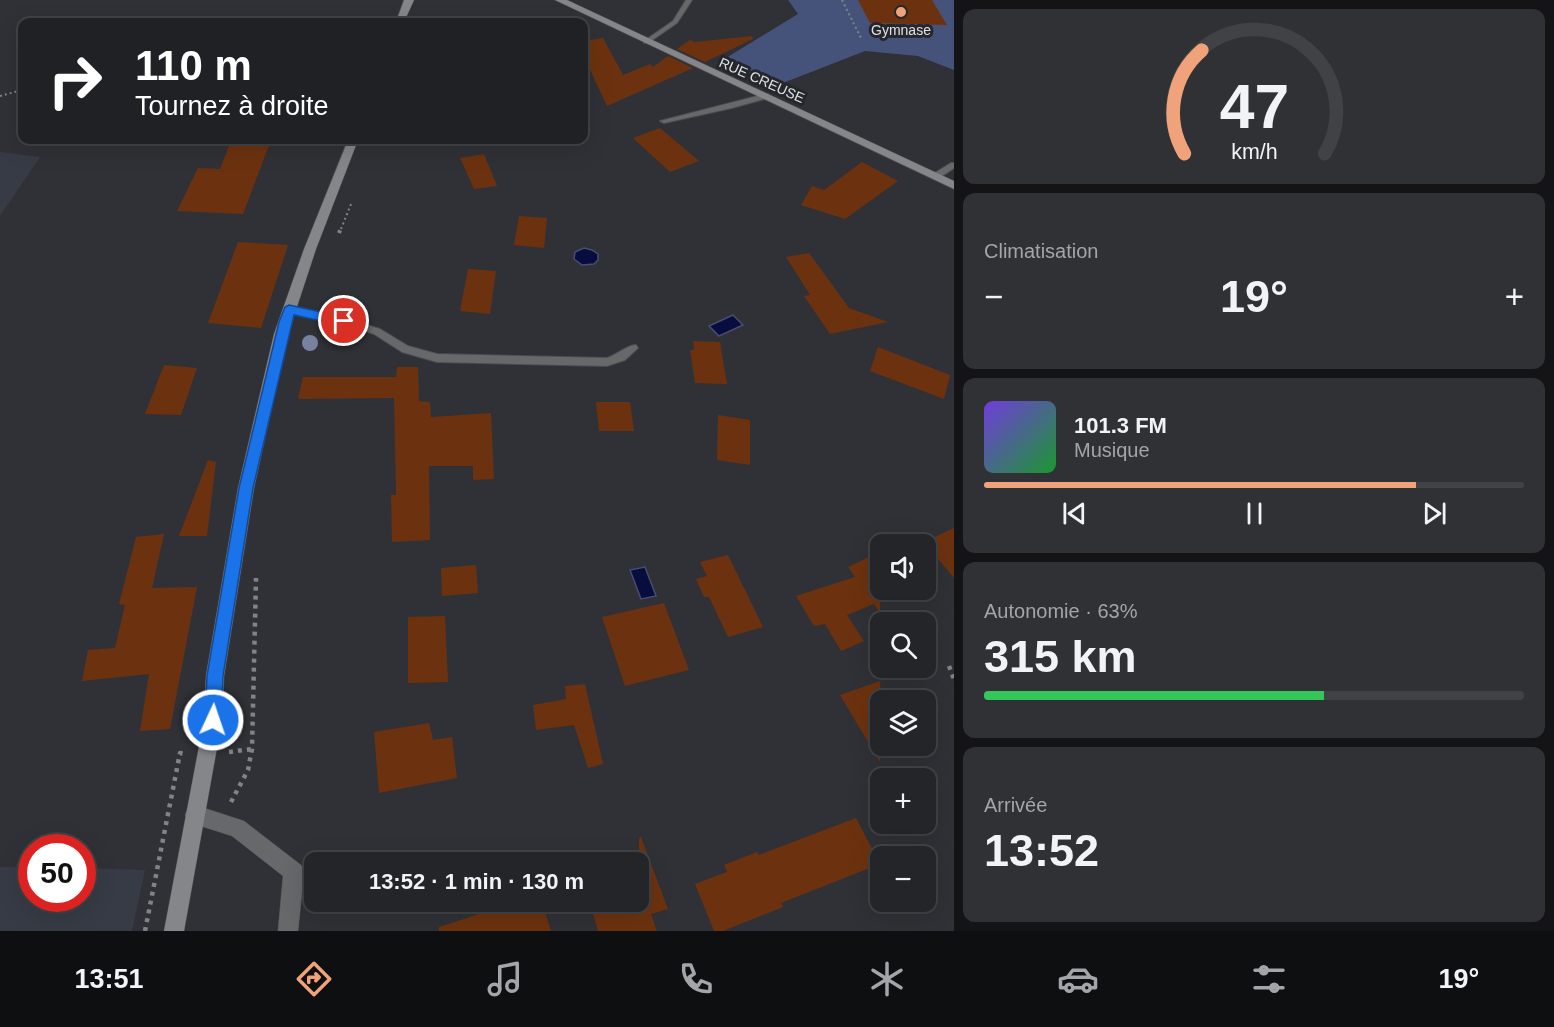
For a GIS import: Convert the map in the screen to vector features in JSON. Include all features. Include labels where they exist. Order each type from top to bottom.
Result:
[{"type":"main road","points":[[402,18],[409,0]]},
{"type":"main road","name":"RUE CREUSE","points":[[560,0],[954,185]]},
{"type":"main road","points":[[174,931],[213,720],[215,676],[246,488],[281,334],[310,249],[351,144]]},
{"type":"street","points":[[195,815],[237,828],[294,872],[288,931]]},
{"type":"lane","points":[[646,42],[675,22],[689,0]]},
{"type":"lane","points":[[664,121],[765,96]]},
{"type":"lane","points":[[936,176],[954,165]]},
{"type":"lane","points":[[289,310],[327,316],[377,331],[405,349],[437,358],[607,362],[622,357],[633,348]]},
{"type":"path","points":[[842,0],[862,40]]},
{"type":"path","points":[[0,96],[18,91]]},
{"type":"path","points":[[337,238],[355,194]]},
{"type":"path","points":[[195,815],[221,811],[232,801],[248,770],[252,749],[256,570]]},
{"type":"path","points":[[949,666],[954,679]]},
{"type":"path","points":[[222,753],[252,749]]},
{"type":"path","points":[[145,931],[180,753]]},
{"type":"shaded area","points":[[788,0],[954,0],[954,70],[918,56],[865,51],[770,88],[716,64],[798,14]]},
{"type":"shaded area","points":[[0,152],[40,157],[0,216]]},
{"type":"shaded area","points":[[584,248],[598,254],[598,260],[594,264],[582,265],[574,259],[575,252]]},
{"type":"shaded area","points":[[733,315],[743,325],[719,336],[709,326]]},
{"type":"shaded area","points":[[645,567],[656,596],[641,599],[630,570]]},
{"type":"shaded area","points":[[0,867],[18,867],[18,912],[96,912],[96,868],[145,870],[132,931],[0,931]]},
{"type":"building","name":"Gymnase","points":[[858,0],[932,0],[947,25],[870,23]]},
{"type":"building","points":[[752,36],[753,39],[705,62],[677,49],[690,40],[695,42]]},
{"type":"building","points":[[603,38],[623,75],[650,64],[653,67],[668,56],[693,68],[607,106],[588,66],[588,40]]},
{"type":"building","points":[[660,128],[699,161],[670,172],[633,138]]},
{"type":"building","points":[[229,144],[269,144],[243,214],[177,211],[198,168],[220,169]]},
{"type":"building","points":[[484,154],[497,186],[474,189],[460,158]]},
{"type":"building","points":[[862,162],[898,181],[845,219],[801,205],[812,186],[824,190]]},
{"type":"building","points":[[519,216],[547,218],[544,248],[514,245]]},
{"type":"building","points":[[238,242],[288,245],[261,328],[208,323]]},
{"type":"building","points":[[809,253],[849,308],[888,322],[830,334],[804,296],[810,295],[786,257]]},
{"type":"building","points":[[468,269],[496,271],[490,314],[460,311]]},
{"type":"building","points":[[693,341],[720,342],[727,384],[695,383],[690,350],[694,350]]},
{"type":"building","points":[[878,347],[950,375],[944,399],[870,371]]},
{"type":"building","points":[[164,365],[197,368],[181,415],[145,414]]},
{"type":"building","points":[[397,367],[418,367],[419,401],[430,402],[431,417],[491,413],[494,479],[473,480],[473,466],[429,466],[430,540],[392,542],[391,495],[396,495],[394,398],[298,399],[303,377],[396,377]]},
{"type":"building","points":[[596,402],[630,402],[634,431],[599,431]]},
{"type":"building","points":[[718,415],[750,420],[750,465],[717,460]]},
{"type":"building","points":[[208,460],[216,462],[207,536],[179,536]]},
{"type":"building","points":[[954,528],[954,578],[936,556],[936,536]]},
{"type":"building","points":[[164,534],[152,588],[197,587],[170,729],[140,731],[149,674],[82,681],[88,650],[115,648],[125,605],[119,604],[136,537]]},
{"type":"building","points":[[728,555],[763,627],[728,637],[709,597],[704,597],[696,579],[707,576],[700,562]]},
{"type":"building","points":[[870,557],[870,600],[880,600],[880,612],[874,604],[847,615],[864,641],[841,651],[825,624],[814,626],[796,596],[855,577],[848,567]]},
{"type":"building","points":[[476,565],[478,593],[442,596],[441,568]]},
{"type":"building","points":[[664,603],[689,670],[625,686],[602,617]]},
{"type":"building","points":[[445,616],[448,682],[408,683],[408,617]]},
{"type":"building","points":[[880,681],[880,690],[870,690],[870,745],[840,695]]},
{"type":"building","points":[[585,684],[603,764],[588,768],[574,725],[536,730],[533,705],[566,699],[565,686]]},
{"type":"building","points":[[429,723],[433,740],[452,737],[457,778],[379,793],[374,732]]},
{"type":"building","points":[[856,818],[871,846],[870,868],[781,903],[783,907],[723,931],[714,931],[695,884],[727,872],[724,865],[757,852],[759,855]]},
{"type":"building","points":[[641,837],[647,852],[639,852],[639,838]]},
{"type":"building","points":[[649,858],[668,909],[651,914],[657,931],[598,931],[593,912],[649,912]]},
{"type":"building","points":[[485,912],[545,912],[551,931],[439,931],[439,927]]},
{"type":"place","name":"Gymnase","points":[[901,12]]},
{"type":"route","points":[[213,720],[215,676],[246,488],[281,334],[289,310],[344,321]]}]
